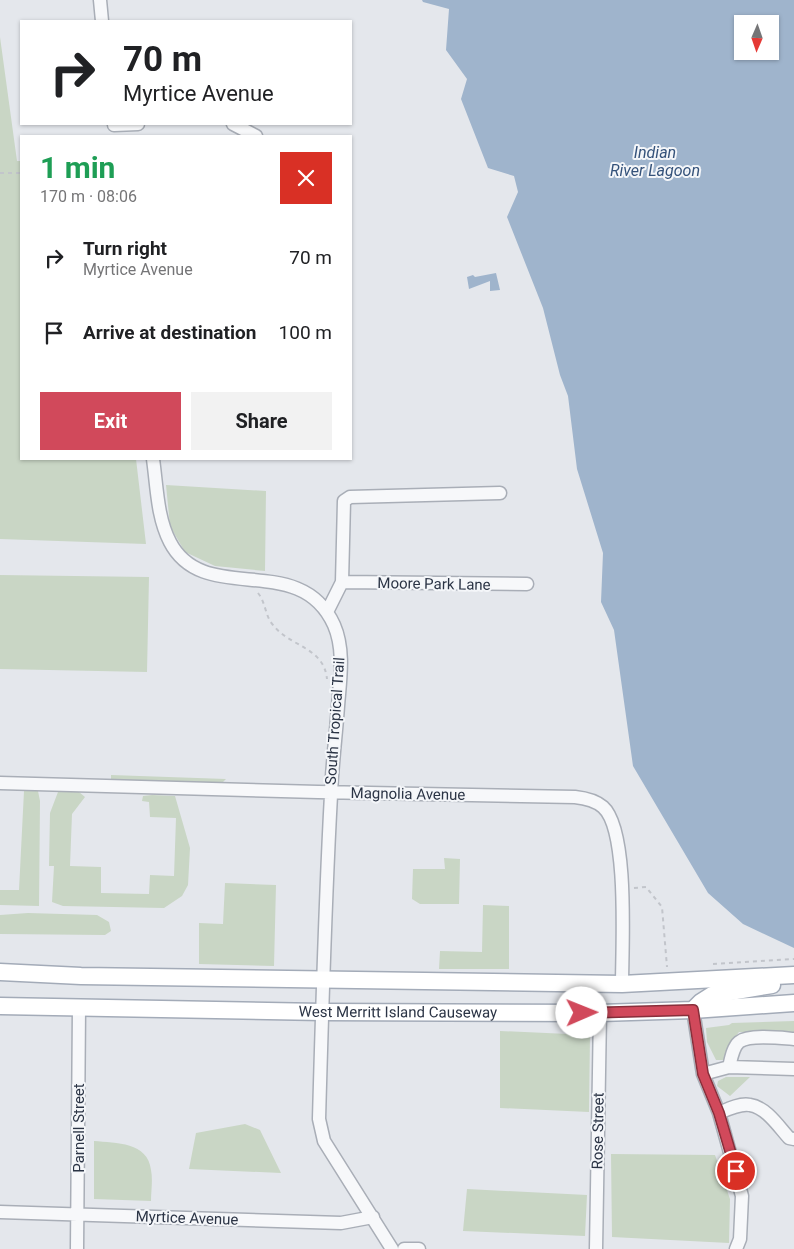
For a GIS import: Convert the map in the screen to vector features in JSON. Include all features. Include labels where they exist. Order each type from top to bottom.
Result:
[{"type":"main road","name":"West Merritt Island Causeway","points":[[0,972],[80,976],[622,984],[794,975]]},
{"type":"main road","points":[[693,1010],[712,995],[794,981]]},
{"type":"main road","name":"West Merritt Island Causeway","points":[[0,1006],[322,1012],[600,1013],[693,1010],[794,1003]]},
{"type":"street","points":[[100,0],[102,20]]},
{"type":"street","points":[[235,125],[254,135]]},
{"type":"street","name":"South Tropical Trail","points":[[154,460],[161,522],[170,543],[179,557],[196,570],[220,577],[274,581],[296,587],[314,599],[327,612],[335,626],[340,644],[341,669],[331,792],[322,980],[319,1119],[324,1140],[392,1249]]},
{"type":"street","points":[[327,612],[342,582],[344,501],[350,496],[500,493]]},
{"type":"street","name":"Moore Park Lane","points":[[342,582],[527,584]]},
{"type":"street","name":"Magnolia Avenue","points":[[0,783],[575,797],[589,799],[604,807],[614,826],[619,849],[622,888],[622,984]]},
{"type":"street","name":"Parnell Street","points":[[77,1249],[80,1008]]},
{"type":"street","points":[[693,1010],[703,1074],[719,1113],[742,1196],[740,1239],[736,1249]]},
{"type":"street","name":"Rose Street","points":[[596,1249],[600,1013]]},
{"type":"street","points":[[729,1067],[734,1049],[740,1042],[748,1038],[794,1039]]},
{"type":"street","points":[[703,1074],[729,1067],[794,1069]]},
{"type":"street","points":[[719,1113],[739,1105],[750,1105],[760,1109],[789,1138],[794,1139]]},
{"type":"street","name":"Myrtice Avenue","points":[[0,1212],[341,1224],[373,1217]]},
{"type":"street","points":[[404,1249],[419,1249]]},
{"type":"path","points":[[0,172],[20,173]]},
{"type":"path","points":[[257,591],[263,599],[273,625],[282,634],[320,660],[326,670],[327,679]]},
{"type":"path","points":[[622,888],[646,887],[662,907],[667,967]]},
{"type":"green space","points":[[0,37],[17,161],[20,161],[20,460],[136,460],[146,544],[0,539]]},
{"type":"green space","points":[[166,485],[266,491],[265,571],[215,566],[185,552],[170,526]]},
{"type":"green space","points":[[0,575],[149,577],[147,672],[0,669]]},
{"type":"green space","points":[[111,775],[226,779],[222,783],[117,782],[111,779]]},
{"type":"green space","points":[[24,791],[38,791],[40,801],[39,906],[0,905],[0,890],[19,890]]},
{"type":"green space","points":[[58,792],[79,792],[85,797],[72,814],[70,866],[101,867],[101,893],[149,894],[150,875],[174,876],[176,818],[150,817],[149,802],[142,801],[143,796],[175,796],[190,848],[188,885],[182,896],[164,908],[63,906],[52,902],[54,866],[49,866],[50,813]]},
{"type":"green space","points":[[444,858],[460,859],[459,904],[420,904],[412,899],[413,869],[445,869]]},
{"type":"green space","points":[[225,883],[276,885],[274,966],[199,964],[199,923],[223,924]]},
{"type":"green space","points":[[483,905],[509,906],[509,969],[439,969],[440,951],[482,952]]},
{"type":"green space","points":[[28,913],[97,915],[109,922],[111,931],[105,935],[0,934],[0,915]]},
{"type":"green space","points":[[794,1021],[794,1032],[739,1032],[727,1048],[724,1060],[716,1060],[707,1042],[706,1028],[732,1023]]},
{"type":"green space","points":[[500,1031],[590,1035],[589,1112],[500,1108]]},
{"type":"green space","points":[[726,1077],[750,1077],[730,1096],[717,1086],[718,1081]]},
{"type":"green space","points":[[245,1124],[260,1130],[281,1173],[189,1169],[196,1133]]},
{"type":"green space","points":[[94,1141],[130,1146],[144,1154],[149,1161],[152,1174],[151,1201],[94,1199]]},
{"type":"green space","points":[[611,1154],[715,1155],[730,1199],[729,1243],[612,1237]]},
{"type":"green space","points":[[467,1189],[587,1195],[585,1236],[463,1231]]},
{"type":"water","name":"Indian River Lagoon","points":[[422,0],[794,0],[794,948],[743,924],[708,893],[633,766],[614,630],[601,602],[603,553],[577,469],[568,396],[560,375],[543,308],[507,217],[518,192],[514,176],[488,168],[461,99],[467,79],[446,50],[449,9],[423,2]]},
{"type":"water","points":[[496,273],[500,290],[490,291],[490,281],[469,289],[467,277]]},
{"type":"route","points":[[582,1013],[693,1010],[703,1074],[719,1113],[736,1171]]}]
